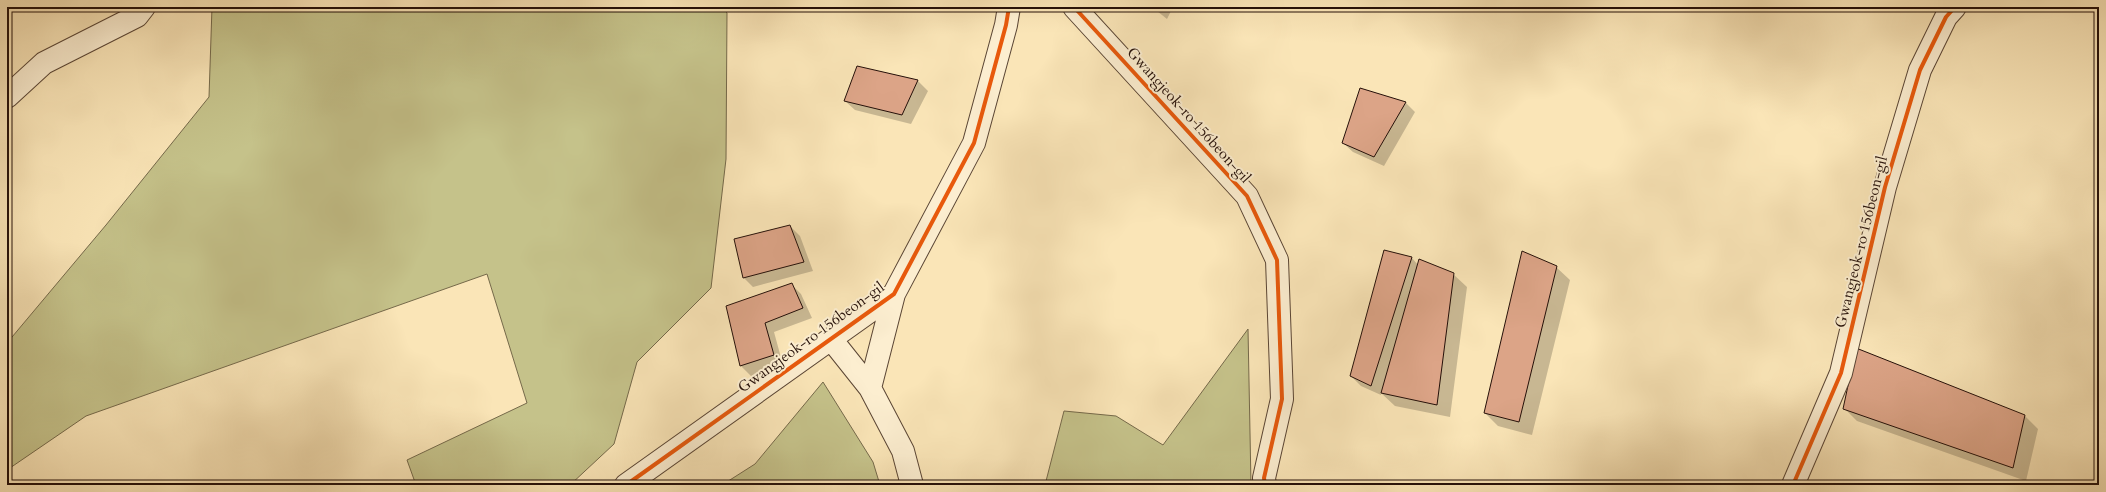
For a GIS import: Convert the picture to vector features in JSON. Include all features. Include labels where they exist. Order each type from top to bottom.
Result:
[{"type":"street","points":[[7,97],[44,63],[137,16],[144,7]]},
{"type":"street","name":"Gwangjeok-ro 156beon-gil","points":[[626,485],[894,294],[974,143],[1006,25],[1008,7]]},
{"type":"street","name":"Gwangjeok-ro 156beon-gil","points":[[1074,7],[1247,196],[1277,260],[1282,399],[1264,478],[1265,485]]},
{"type":"street","name":"Gwangjeok-ro 156beon-gil","points":[[1793,485],[1841,373],[1884,187],[1920,70],[1946,17],[1955,7]]},
{"type":"street","points":[[870,388],[894,294]]},
{"type":"street","points":[[831,338],[870,388],[903,451],[912,485]]},
{"type":"shaded area","points":[[212,7],[723,7],[727,13],[726,159],[711,288],[637,362],[614,444],[570,485],[416,485],[407,460],[527,403],[487,274],[86,416],[7,470],[7,343],[106,225],[209,97]]},
{"type":"shaded area","points":[[1248,329],[1251,485],[1045,485],[1064,411],[1116,416],[1163,445]]},
{"type":"shaded area","points":[[823,382],[873,462],[880,485],[722,485],[755,464]]},
{"type":"building","points":[[857,66],[918,80],[902,115],[844,101]]},
{"type":"building","points":[[1360,88],[1406,102],[1374,157],[1342,143]]},
{"type":"building","points":[[790,225],[804,262],[743,278],[734,239]]},
{"type":"building","points":[[1384,250],[1412,257],[1371,386],[1350,376]]},
{"type":"building","points":[[1522,251],[1557,266],[1519,422],[1484,413]]},
{"type":"building","points":[[1419,259],[1454,273],[1437,405],[1381,393]]},
{"type":"building","points":[[792,283],[803,308],[765,323],[774,355],[740,366],[726,306]]},
{"type":"building","points":[[1856,348],[2025,415],[2013,468],[1843,409]]},
{"type":"cycle path","points":[[626,485],[894,294],[974,143],[1006,25],[1009,7]]},
{"type":"cycle path","points":[[1074,7],[1247,196],[1277,260],[1282,399],[1264,478],[1265,485]]},
{"type":"cycle path","points":[[1793,485],[1841,373],[1885,187],[1920,70],[1946,17],[1955,7]]}]
